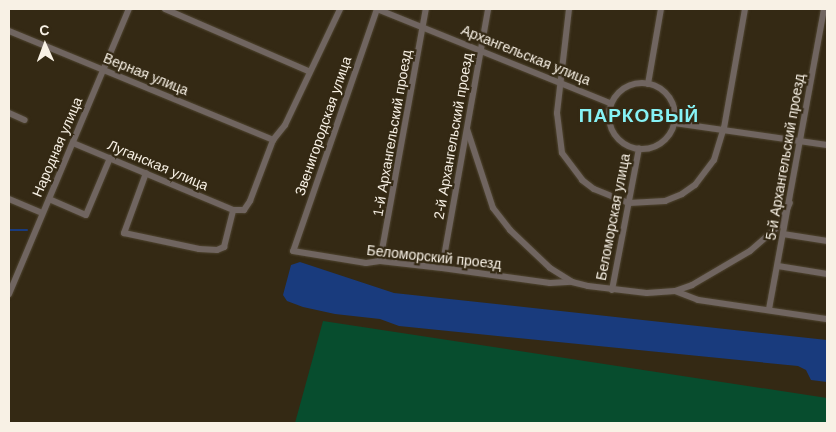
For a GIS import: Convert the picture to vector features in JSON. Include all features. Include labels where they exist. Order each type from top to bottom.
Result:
[{"type":"street","name":"Народная улица","points":[[9,294],[129,9]]},
{"type":"street","points":[[165,9],[308,72]]},
{"type":"street","points":[[146,173],[124,232],[199,248],[217,250],[224,247],[234,210],[244,210],[250,201],[273,140],[284,125],[340,9]]},
{"type":"street","name":"Архангельская улица","points":[[377,9],[610,103]]},
{"type":"street","name":"Звенигородская улица","points":[[293,251],[377,9]]},
{"type":"street","name":"1-й Архангельский проезд","points":[[380,262],[426,9]]},
{"type":"street","name":"2-й Архангельский проезд","points":[[442,268],[488,9]]},
{"type":"street","points":[[569,9],[559,82],[556,131],[562,154],[582,180],[594,189],[629,203],[665,200],[695,185],[714,160],[724,128],[745,9]]},
{"type":"street","points":[[648,84],[661,9]]},
{"type":"street","name":"5-й Архангельский проезд","points":[[769,309],[790,203],[824,9]]},
{"type":"street","name":"Верная улица","points":[[9,31],[273,140]]},
{"type":"street","points":[[610,103],[631,86],[648,84],[666,94],[672,102],[674,123],[724,128],[827,145]]},
{"type":"street","name":"Беломорская улица","points":[[610,103],[610,120],[616,136],[639,149],[662,143],[674,123]]},
{"type":"street","points":[[9,113],[25,120]]},
{"type":"street","name":"Беломорский проезд","points":[[467,129],[493,208],[510,230],[550,268],[572,282]]},
{"type":"street","name":"Луганская улица","points":[[73,143],[234,210]]},
{"type":"street","name":"Беломорская улица","points":[[612,290],[639,149]]},
{"type":"street","points":[[49,199],[83,216],[88,213],[110,158]]},
{"type":"street","points":[[9,199],[42,214]]},
{"type":"street","name":"Беломорский проезд","points":[[675,291],[739,260],[780,225],[790,203]]},
{"type":"street","points":[[783,234],[827,241]]},
{"type":"street","name":"Беломорский проезд","points":[[293,251],[366,264],[380,262],[442,268],[550,283],[572,282],[612,290],[675,291],[698,300],[827,319]]},
{"type":"street","points":[[778,266],[827,274]]},
{"type":"green space","points":[[323,321],[827,398],[827,423],[295,423]]},
{"type":"water","points":[[300,262],[394,293],[827,340],[827,382],[811,380],[806,370],[798,366],[399,326],[380,319],[335,314],[303,307],[287,301],[283,295],[291,265]]},
{"type":"waterway","points":[[9,230],[27,230]]},
{"type":"district","name":"ПАРКОВЫЙ","points":[[639,116]]}]
